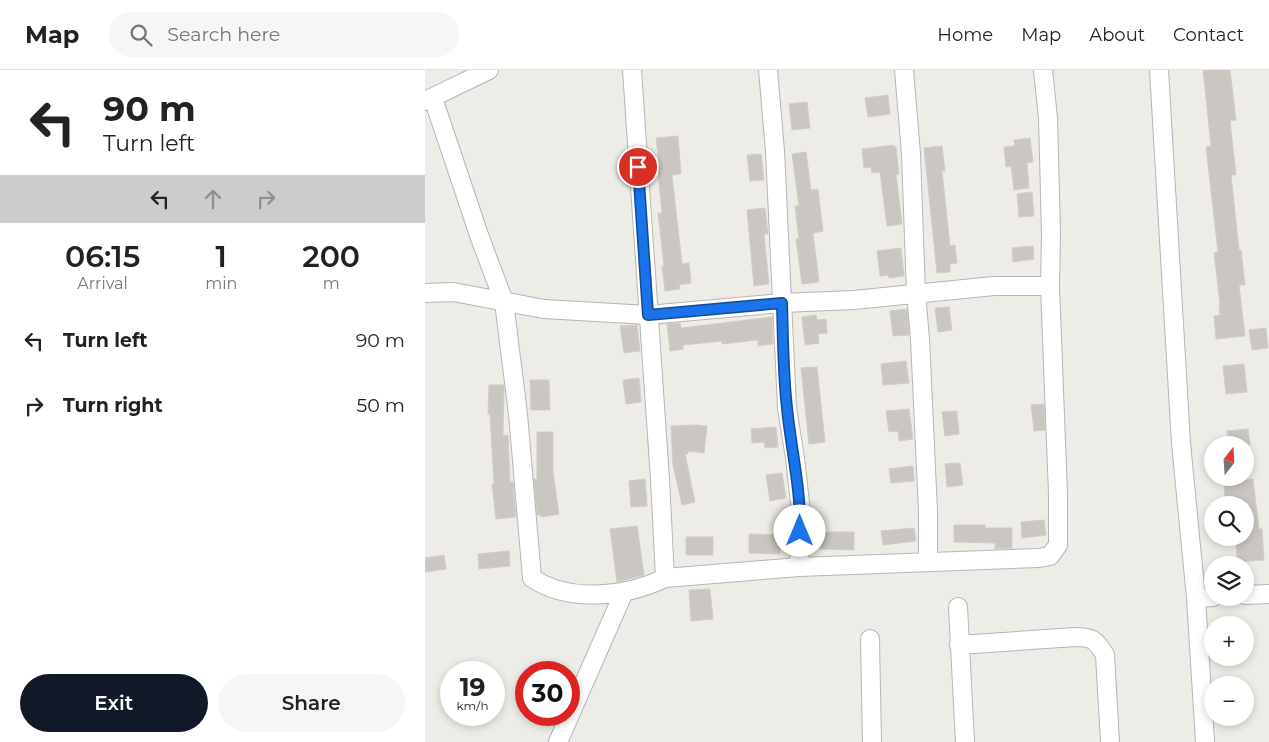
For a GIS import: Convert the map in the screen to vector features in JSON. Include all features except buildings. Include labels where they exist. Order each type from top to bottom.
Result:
[{"type":"street","points":[[489,70],[429,100],[504,302],[518,414],[532,578],[544,586],[557,591],[581,593],[624,592],[647,587],[665,578],[799,567],[1039,558],[1050,556],[1058,545],[1058,485],[1050,286],[1051,232],[1048,128],[1043,70]]},
{"type":"street","points":[[632,70],[665,578]]},
{"type":"street","points":[[768,70],[775,151],[787,408],[801,512],[799,567]]},
{"type":"street","points":[[903,70],[911,154],[916,293],[928,511],[927,562]]},
{"type":"street","points":[[1159,70],[1181,443],[1204,598]]},
{"type":"street","points":[[425,293],[453,292],[544,309],[648,315],[782,303],[854,300],[994,286],[1050,286]]},
{"type":"street","points":[[558,742],[624,592]]},
{"type":"street","points":[[1254,595],[1269,594]]},
{"type":"street","points":[[1204,606],[1205,742]]},
{"type":"street","points":[[958,607],[965,742]]},
{"type":"street","points":[[959,645],[1075,636],[1088,637],[1098,643],[1105,655],[1110,742]]},
{"type":"street","points":[[870,639],[872,742]]},
{"type":"route","points":[[638,167],[648,315],[782,303],[787,408],[801,512],[800,531]]}]
